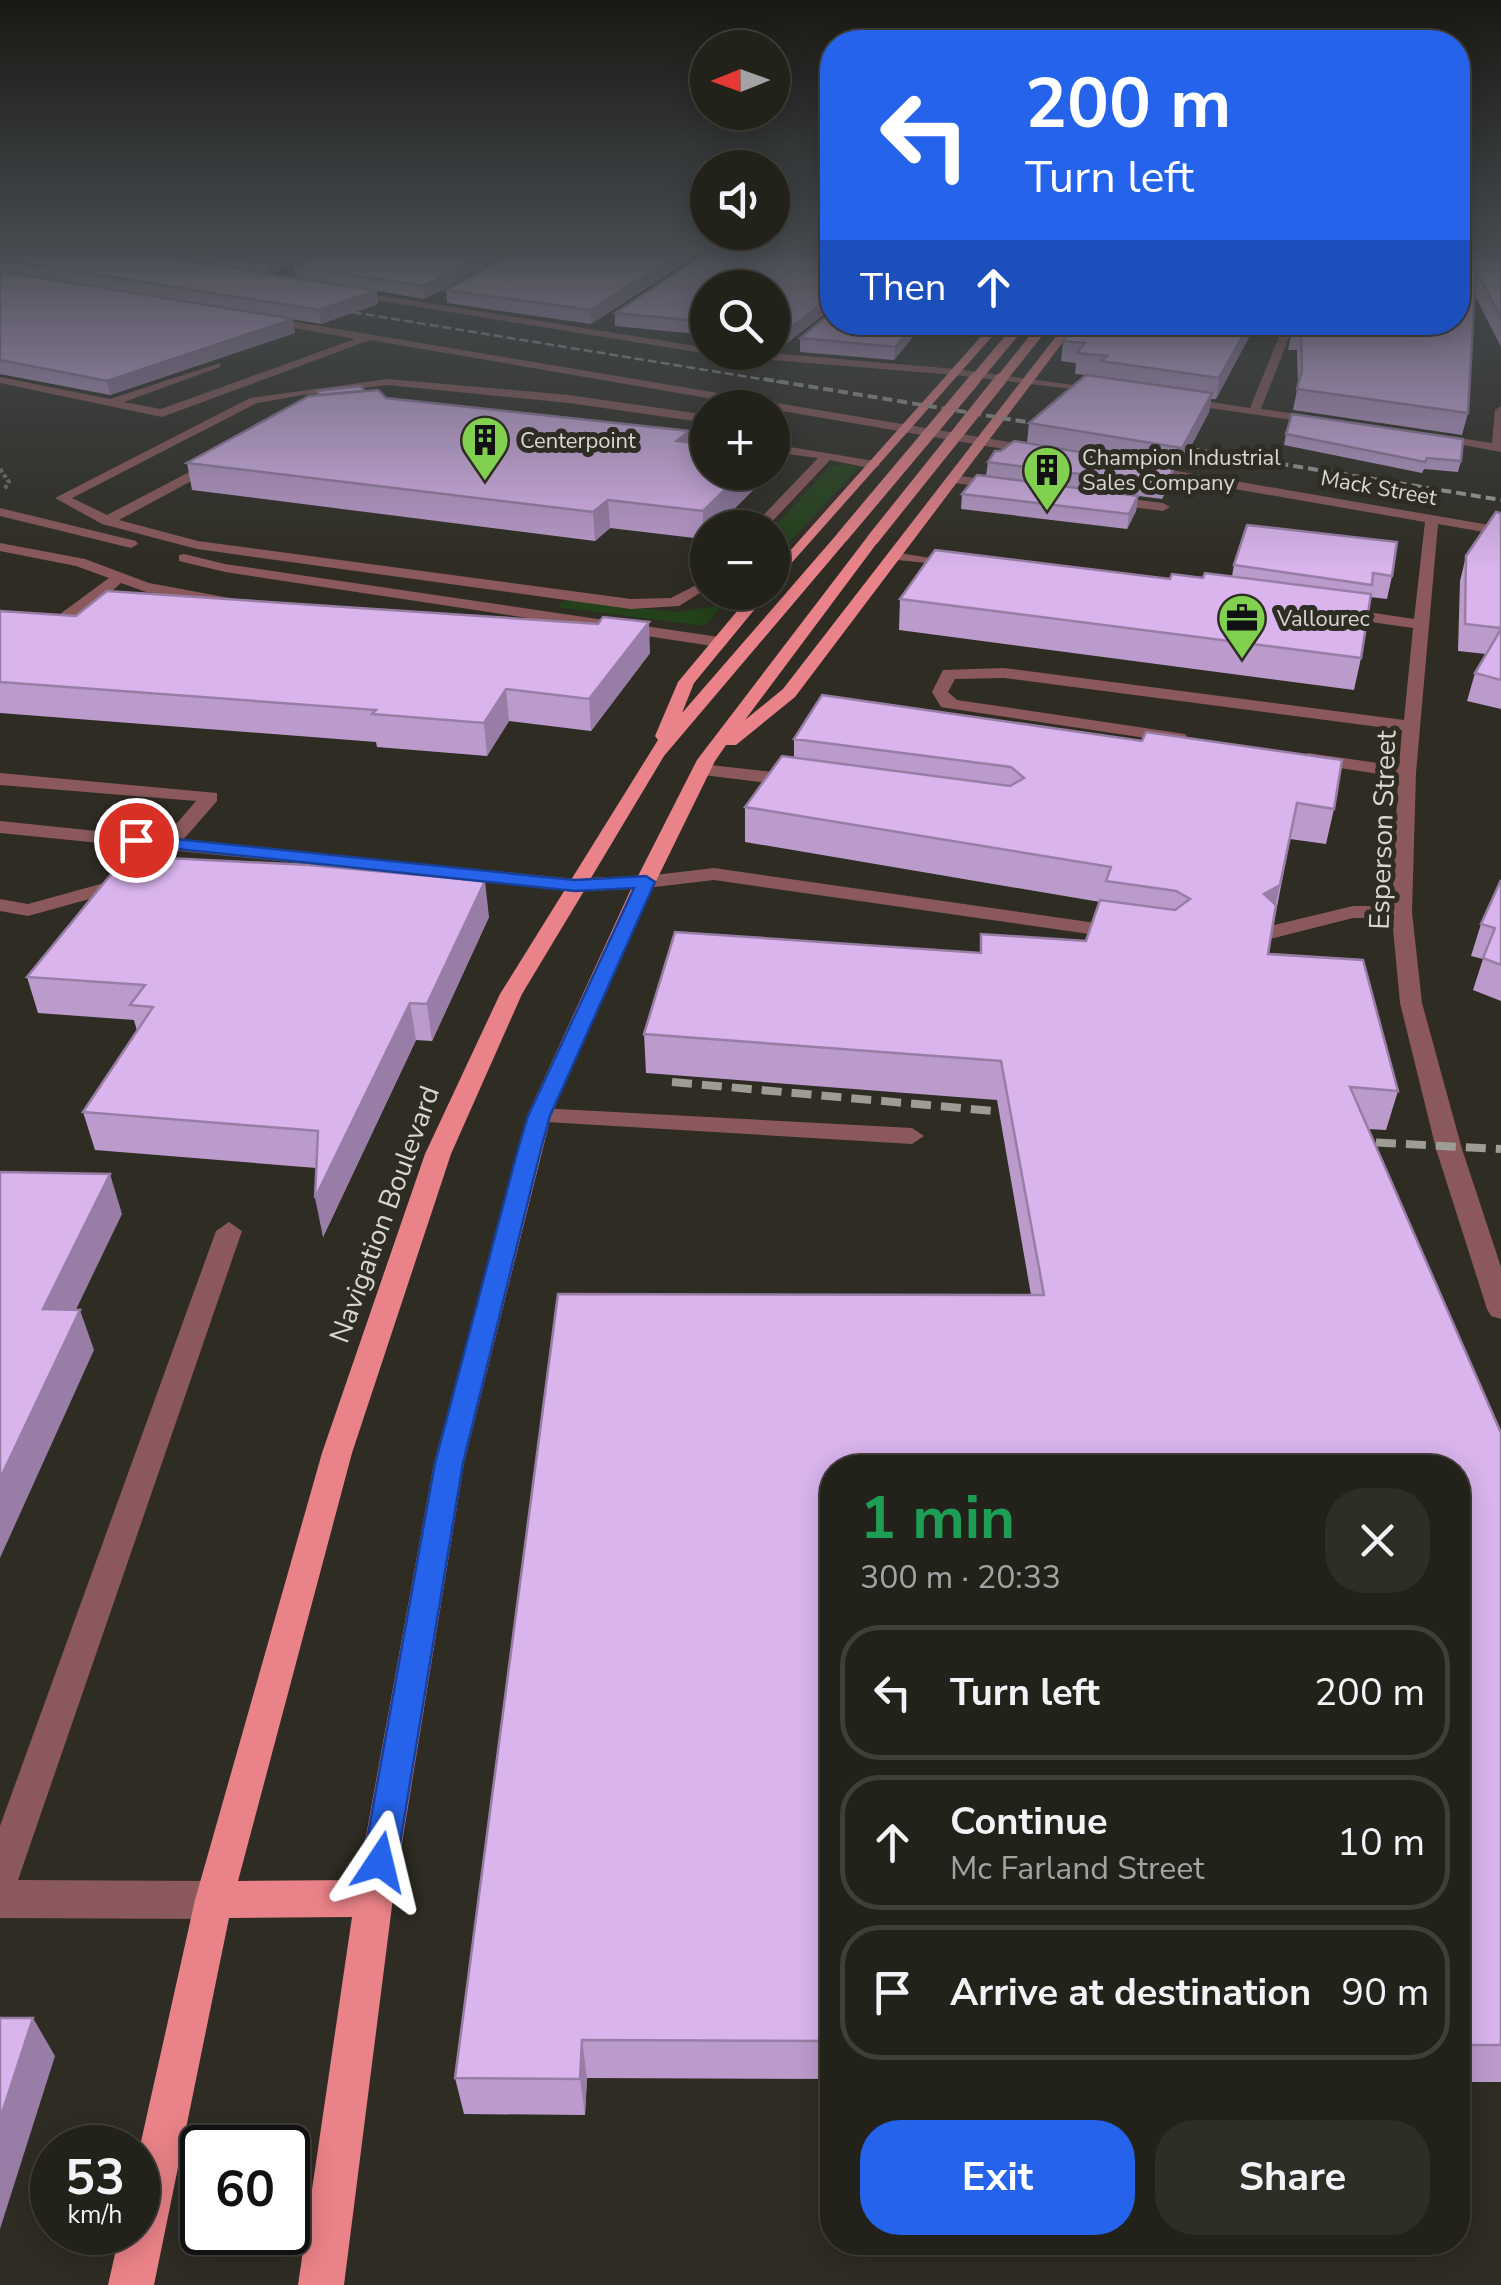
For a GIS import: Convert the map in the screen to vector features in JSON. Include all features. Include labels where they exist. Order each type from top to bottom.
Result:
[{"type":"main road","points":[[790,561],[970,356]]},
{"type":"main road","name":"Navigation Boulevard","points":[[131,2285],[214,1900],[338,1454],[402,1252],[438,1154],[511,994],[656,754],[995,356]]},
{"type":"main road","points":[[321,2285],[374,1898],[449,1463],[539,1116],[704,765],[872,538],[1020,356]]},
{"type":"main road","points":[[704,765],[788,694],[1048,356]]},
{"type":"main road","points":[[656,754],[686,682],[747,610]]},
{"type":"main road","points":[[575,885],[646,882]]},
{"type":"main road","points":[[214,1900],[374,1898]]},
{"type":"street","points":[[0,380],[162,413],[319,356]]},
{"type":"street","points":[[472,356],[1060,454]]},
{"type":"street","points":[[1254,412],[1277,356]]},
{"type":"street","points":[[790,360],[955,372],[1128,394]]},
{"type":"street","points":[[110,403],[216,365]]},
{"type":"street","points":[[690,417],[556,398],[388,382],[308,397],[254,400],[62,498],[107,520],[197,545],[632,604],[674,603],[690,594]]},
{"type":"street","points":[[532,413],[556,398]]},
{"type":"street","points":[[1164,399],[1329,423]]},
{"type":"street","points":[[1423,437],[1499,448],[1501,410]]},
{"type":"street","points":[[651,434],[690,438]]},
{"type":"street","points":[[107,520],[239,450]]},
{"type":"street","points":[[790,451],[874,465]]},
{"type":"street","points":[[775,510],[827,456]]},
{"type":"street","name":"Mack Street","points":[[1118,465],[1501,530]]},
{"type":"street","points":[[952,479],[1028,489]]},
{"type":"street","points":[[1091,498],[1164,507]]},
{"type":"street","points":[[0,512],[224,568],[718,642]]},
{"type":"street","name":"Esperson Street","points":[[1432,520],[1407,773],[1402,912],[1411,1003],[1449,1149],[1501,1309]]},
{"type":"street","points":[[0,547],[80,562],[146,587],[252,604]]},
{"type":"street","points":[[893,556],[936,560]]},
{"type":"street","points":[[0,630],[58,623],[81,613],[119,577]]},
{"type":"street","points":[[1308,608],[1419,624]]},
{"type":"street","points":[[1203,742],[957,706],[947,702],[940,692],[949,674],[1004,673],[1413,726]]},
{"type":"street","points":[[1280,754],[1407,773]]},
{"type":"street","points":[[704,765],[813,783]]},
{"type":"street","points":[[0,779],[210,797],[170,843]]},
{"type":"street","points":[[0,827],[575,885]]},
{"type":"street","points":[[208,867],[230,850]]},
{"type":"street","points":[[646,882],[714,874],[1153,936]]},
{"type":"street","points":[[0,905],[28,910],[149,880]]},
{"type":"street","points":[[1270,933],[1353,912],[1402,912]]},
{"type":"street","points":[[539,1116],[912,1136]]},
{"type":"street","points":[[0,1879],[229,1230]]},
{"type":"street","points":[[0,1899],[214,1900]]},
{"type":"green space","points":[[830,467],[859,467],[790,542],[790,510]]},
{"type":"green space","points":[[565,600],[676,612],[719,610],[705,626],[557,607]]},
{"type":"building","points":[[0,356],[183,356],[107,381],[0,360]]},
{"type":"building","points":[[1103,356],[1231,356],[1219,378],[1101,361],[1107,356]]},
{"type":"building","points":[[1302,356],[1471,356],[1468,413],[1297,389]]},
{"type":"building","points":[[1086,375],[1212,393],[1182,448],[1029,423]]},
{"type":"building","points":[[360,386],[365,391],[320,395],[317,391]]},
{"type":"building","name":"Centerpoint","points":[[378,390],[386,398],[689,431],[677,441],[690,443],[690,490],[725,490],[704,510],[608,500],[593,512],[187,463],[309,396]]},
{"type":"building","points":[[1292,414],[1463,439],[1461,461],[1427,458],[1425,462],[1286,434]]},
{"type":"building","points":[[1014,441],[1174,468],[1165,485],[988,462],[995,451]]},
{"type":"building","points":[[977,475],[1138,496],[1129,514],[962,494]]},
{"type":"building","points":[[1496,512],[1501,513],[1501,628],[1465,624],[1466,556]]},
{"type":"building","points":[[1247,525],[1397,542],[1392,576],[1373,573],[1372,585],[1234,565]]},
{"type":"building","points":[[935,550],[1170,579],[1172,574],[1203,578],[1205,573],[1371,594],[1361,658],[900,599]]},
{"type":"building","points":[[107,591],[598,624],[603,617],[649,622],[589,699],[506,689],[484,723],[372,714],[376,710],[0,682],[0,611],[76,616]]},
{"type":"building","points":[[1501,629],[1501,680],[1475,673]]},
{"type":"building","points":[[822,695],[1142,741],[1146,732],[1342,760],[1334,809],[1297,803],[1280,885],[1264,894],[1276,905],[1268,954],[1363,960],[1398,1091],[1350,1087],[1501,1433],[1501,2045],[1470,2045],[1470,1455],[820,1455],[820,2041],[582,2040],[580,2079],[455,2078],[558,1294],[1044,1295],[1001,1061],[644,1034],[675,932],[981,953],[981,934],[1086,941],[1100,900],[1175,910],[1190,899],[1176,891],[1106,881],[1111,867],[745,807],[782,756],[1010,786],[1024,778],[1011,767],[794,739]]},
{"type":"building","points":[[126,856],[309,865],[485,881],[427,1004],[410,1003],[315,1198],[318,1131],[83,1112],[153,1007],[130,1005],[145,985],[27,977]]},
{"type":"building","points":[[1501,880],[1501,965],[1483,958],[1495,928],[1481,924]]},
{"type":"building","points":[[0,1172],[110,1174],[43,1309],[80,1310],[0,1479]]},
{"type":"building","points":[[0,2018],[33,2018],[0,2119]]},
{"type":"railway","points":[[618,356],[779,382]]},
{"type":"railway","points":[[764,379],[1057,427]]},
{"type":"railway","points":[[1160,444],[1501,500]]},
{"type":"railway","points":[[672,1082],[1027,1114]]},
{"type":"railway","points":[[1346,1141],[1501,1149]]},
{"type":"place","name":"Centerpoint","points":[[485,482]]},
{"type":"place","name":"Champion Industrial Sales Company","points":[[1047,512]]},
{"type":"place","name":"Vallourec","points":[[1242,660]]},
{"type":"route","points":[[136,840],[575,885],[646,882],[539,1116],[502,1250],[449,1463],[380,1862]]}]
